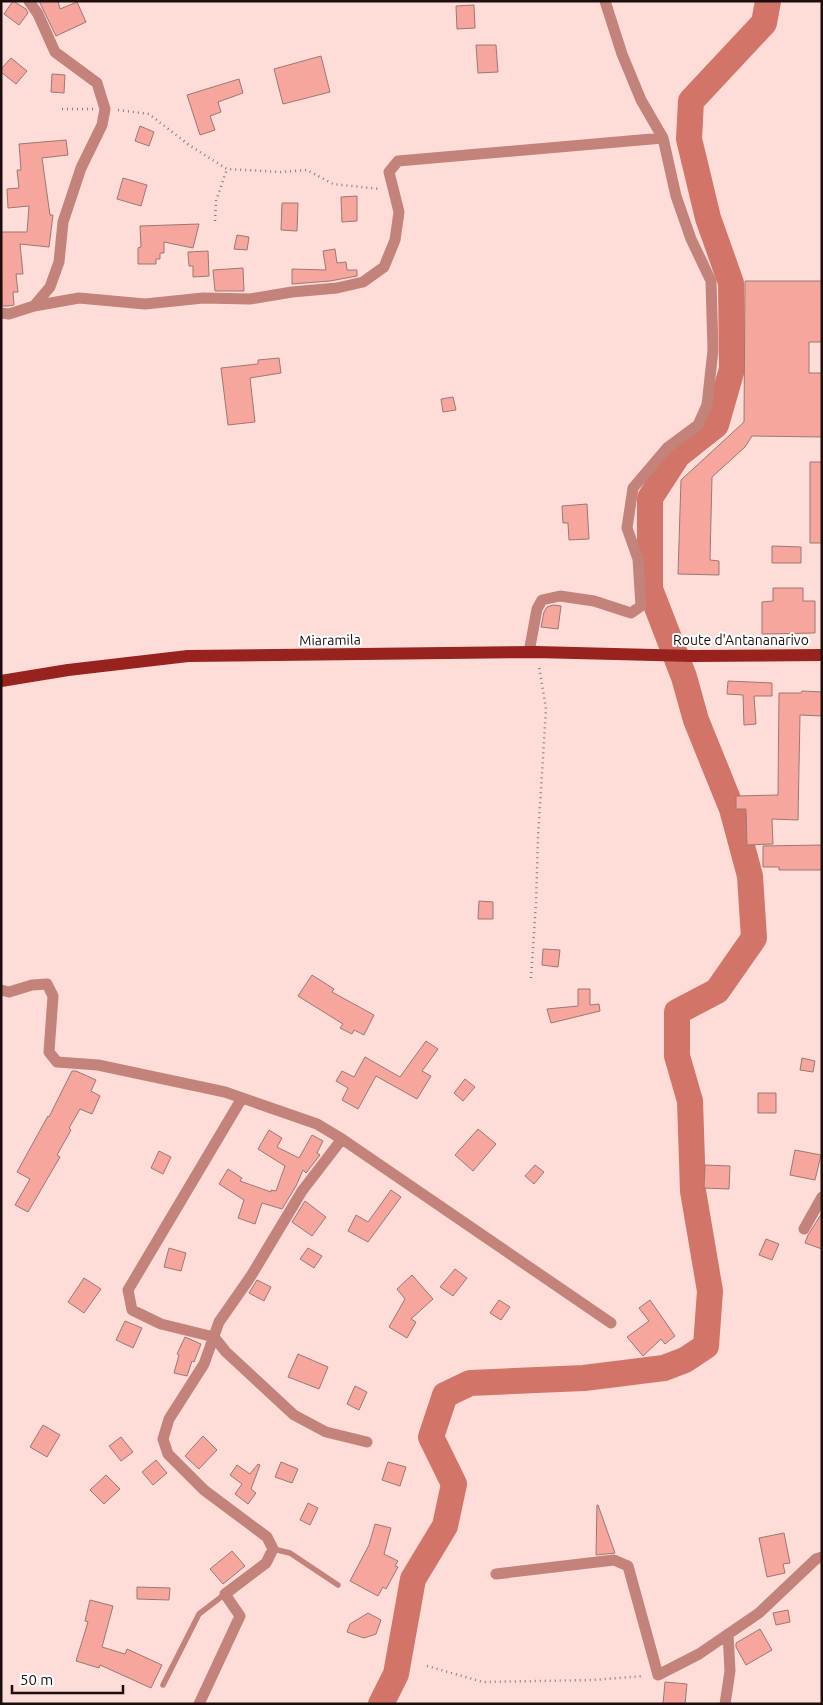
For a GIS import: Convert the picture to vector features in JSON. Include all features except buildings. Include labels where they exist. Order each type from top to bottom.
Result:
[{"type":"main road","name":"Miaramila","points":[[1,681],[68,670],[188,656],[533,652],[660,655]]},
{"type":"main road","name":"Route d'Antananarivo","points":[[660,655],[822,655]]},
{"type":"street","points":[[29,1],[38,14],[55,52],[97,83],[105,109],[102,125],[81,168],[66,214],[59,262],[50,287],[34,306]]},
{"type":"street","points":[[533,652],[536,609],[542,600],[560,596],[594,601],[631,613],[641,606],[638,559],[627,528],[633,488],[667,448],[698,425],[707,405],[713,350],[711,281],[691,238],[676,196],[663,138],[641,100],[622,54],[605,1]]},
{"type":"street","points":[[1,313],[9,314],[34,306],[79,298],[145,304],[203,298],[250,298],[337,288],[362,282],[384,266],[395,240],[399,212],[389,172],[398,161],[663,138]]},
{"type":"street","points":[[1,990],[9,992],[32,985],[47,984],[53,996],[49,1052],[57,1062],[98,1065],[225,1092],[317,1124],[611,1323]]},
{"type":"street","points":[[242,1098],[128,1290],[132,1310],[161,1324],[214,1337],[226,1352],[294,1416],[326,1432],[367,1442]]},
{"type":"street","points":[[199,1704],[240,1616],[225,1594],[266,1563],[273,1549],[266,1537],[204,1490],[168,1454],[163,1439],[169,1419],[204,1364],[219,1322],[251,1276],[302,1191],[342,1140]]},
{"type":"street","points":[[804,1229],[820,1202]]},
{"type":"street","points":[[496,1574],[614,1560],[628,1566],[658,1674],[699,1654],[759,1613],[816,1559],[822,1557]]},
{"type":"street","points":[[725,1704],[730,1671],[728,1634]]},
{"type":"lane","points":[[273,1549],[290,1553],[338,1585]]},
{"type":"lane","points":[[163,1685],[199,1614],[225,1594]]},
{"type":"path","points":[[62,109],[105,109],[149,114],[188,145],[227,169],[281,172],[307,170],[333,184],[394,191]]},
{"type":"path","points":[[216,221],[216,201],[227,169]]},
{"type":"path","points":[[531,978],[546,709],[533,652]]},
{"type":"path","points":[[427,1666],[483,1682],[593,1680],[658,1674]]},
{"type":"waterway","points":[[381,1704],[396,1674],[413,1579],[445,1526],[454,1484],[431,1437],[445,1395],[470,1383],[584,1378],[664,1368],[685,1360],[706,1346],[710,1291],[693,1191],[690,1101],[677,1056],[677,1012],[717,991],[754,938],[750,876],[732,809],[696,720],[684,677],[650,589],[650,498],[678,455],[716,425],[732,369],[731,283],[708,218],[689,139],[691,101],[764,23],[768,1]]}]
